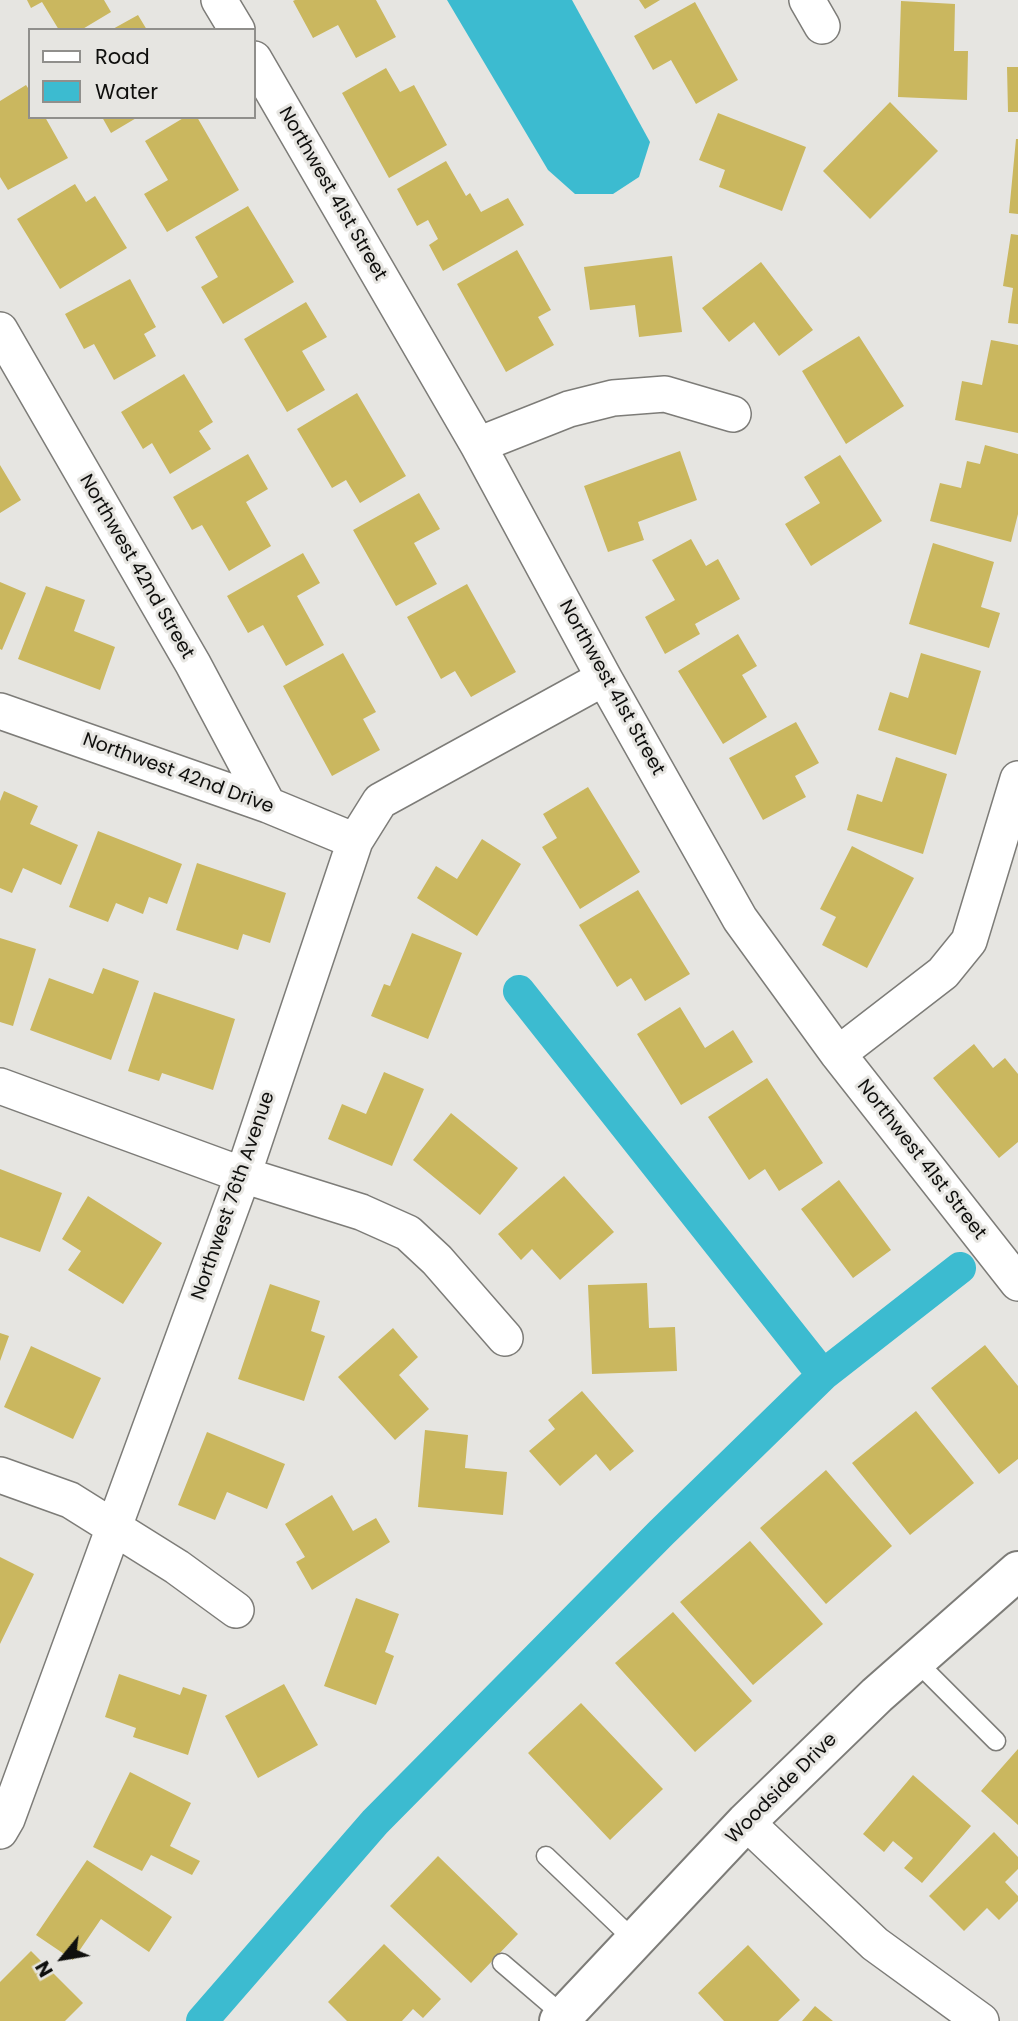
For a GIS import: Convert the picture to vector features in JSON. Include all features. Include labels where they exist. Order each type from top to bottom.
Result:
[{"type":"street","points":[[219,0],[236,28]]},
{"type":"street","name":"Northwest 41st Street","points":[[256,62],[478,445],[604,678],[740,919],[838,1054],[1018,1283]]},
{"type":"street","name":"Northwest 42nd Street","points":[[0,330],[193,664],[268,805]]},
{"type":"street","points":[[478,445],[569,410],[613,398],[665,394],[733,414]]},
{"type":"street","name":"Northwest 76th Avenue","points":[[0,1831],[7,1819],[115,1528],[243,1175],[355,841],[380,801],[604,678]]},
{"type":"street","name":"Northwest 42nd Drive","points":[[0,712],[268,805],[355,841]]},
{"type":"street","points":[[838,1054],[943,973],[969,941],[1018,779]]},
{"type":"street","points":[[0,1086],[243,1175],[361,1212],[408,1233],[437,1260],[505,1338]]},
{"type":"street","points":[[0,1475],[70,1500],[177,1567],[236,1610]]},
{"type":"street","name":"Woodside Drive","points":[[561,2019],[746,1822],[877,1695],[1017,1574]]},
{"type":"street","points":[[746,1822],[875,1944],[981,2021]]},
{"type":"lane","points":[[916,1661],[996,1741]]},
{"type":"lane","points":[[547,1856],[635,1941]]},
{"type":"lane","points":[[502,1962],[561,2019]]},
{"type":"water","points":[[447,0],[572,0],[650,142],[639,177],[613,194],[575,194],[548,170]]},
{"type":"building","points":[[27,0],[104,0],[111,12],[84,28],[58,28],[42,2],[31,8]]},
{"type":"building","points":[[376,0],[396,37],[356,58],[338,25],[313,38],[293,1]]},
{"type":"building","points":[[639,0],[660,0],[645,9]]},
{"type":"building","points":[[901,1],[955,4],[954,51],[968,51],[967,100],[898,97]]},
{"type":"building","points":[[695,2],[738,80],[696,104],[671,60],[653,70],[634,36]]},
{"type":"building","points":[[138,15],[146,28],[115,28]]},
{"type":"building","points":[[1007,67],[1018,67],[1018,112],[1008,112]]},
{"type":"building","points":[[386,68],[400,92],[414,85],[447,145],[389,178],[342,93]]},
{"type":"building","points":[[26,85],[28,119],[46,119],[68,158],[8,190],[0,177],[0,101]]},
{"type":"building","points":[[890,102],[938,151],[870,219],[823,171]]},
{"type":"building","points":[[718,113],[806,147],[782,211],[719,187],[725,170],[699,160]]},
{"type":"building","points":[[103,119],[135,119],[111,133]]},
{"type":"building","points":[[182,119],[198,119],[239,190],[167,232],[144,194],[168,180],[145,141]]},
{"type":"building","points":[[1018,139],[1018,214],[1009,213]]},
{"type":"building","points":[[446,161],[466,196],[470,193],[481,212],[508,198],[524,225],[443,271],[429,245],[438,239],[428,220],[417,226],[397,189]]},
{"type":"building","points":[[75,184],[86,202],[95,196],[127,248],[60,289],[17,219]]},
{"type":"building","points":[[248,206],[294,282],[223,324],[201,287],[218,277],[195,237]]},
{"type":"building","points":[[1011,234],[1018,235],[1018,324],[1008,323],[1013,288],[1003,286]]},
{"type":"building","points":[[517,250],[551,310],[538,317],[554,345],[506,372],[457,284]]},
{"type":"building","points":[[672,256],[682,332],[639,337],[635,305],[590,310],[584,267]]},
{"type":"building","points":[[761,262],[813,330],[779,356],[754,322],[729,342],[702,308]]},
{"type":"building","points":[[130,279],[156,327],[144,334],[156,356],[114,380],[94,344],[84,349],[65,314]]},
{"type":"building","points":[[306,302],[327,337],[302,351],[325,390],[287,412],[244,339]]},
{"type":"building","points":[[859,336],[904,406],[846,444],[802,371]]},
{"type":"building","points":[[991,340],[1018,345],[1018,433],[955,420],[962,381],[982,385]]},
{"type":"building","points":[[184,374],[213,422],[199,431],[211,449],[170,474],[152,443],[143,449],[121,412]]},
{"type":"building","points":[[357,393],[406,476],[360,503],[346,480],[332,488],[297,429]]},
{"type":"building","points":[[985,445],[1018,454],[1018,514],[1011,542],[930,521],[940,483],[961,488],[967,461],[980,464]]},
{"type":"building","points":[[680,451],[697,500],[638,522],[644,540],[608,552],[584,486]]},
{"type":"building","points":[[248,454],[268,489],[246,502],[271,546],[229,571],[202,525],[192,530],[173,497]]},
{"type":"building","points":[[840,455],[882,521],[811,566],[785,524],[820,503],[804,477]]},
{"type":"building","points":[[0,465],[21,500],[0,513]]},
{"type":"building","points":[[419,493],[440,529],[414,543],[437,584],[396,606],[353,530]]},
{"type":"building","points":[[691,539],[706,566],[718,559],[740,599],[695,624],[700,634],[665,654],[645,617],[675,600],[652,560]]},
{"type":"building","points":[[933,543],[994,562],[981,607],[1000,613],[989,648],[909,624]]},
{"type":"building","points":[[303,553],[320,583],[297,596],[324,645],[286,666],[263,625],[248,633],[227,596]]},
{"type":"building","points":[[0,582],[26,593],[2,650],[0,649]]},
{"type":"building","points":[[467,584],[516,672],[471,697],[455,671],[441,679],[407,617]]},
{"type":"building","points":[[46,586],[85,600],[74,631],[115,647],[100,690],[18,659]]},
{"type":"building","points":[[738,634],[757,666],[742,675],[767,717],[723,744],[678,671]]},
{"type":"building","points":[[343,653],[376,712],[363,719],[380,750],[332,776],[283,686]]},
{"type":"building","points":[[921,653],[981,671],[956,755],[878,730],[890,692],[908,698]]},
{"type":"building","points":[[796,722],[819,763],[795,776],[806,797],[763,820],[729,758]]},
{"type":"building","points":[[896,757],[947,774],[923,854],[847,830],[857,794],[882,802]]},
{"type":"building","points":[[588,787],[640,872],[580,909],[542,847],[557,838],[543,814]]},
{"type":"building","points":[[4,791],[38,806],[30,824],[78,845],[61,885],[23,868],[12,893],[0,888],[0,801]]},
{"type":"building","points":[[98,831],[182,864],[167,904],[149,897],[143,914],[116,903],[108,922],[69,907]]},
{"type":"building","points":[[482,839],[521,864],[477,936],[417,898],[436,866],[457,879]]},
{"type":"building","points":[[852,846],[914,878],[867,968],[822,945],[836,917],[820,909]]},
{"type":"building","points":[[197,863],[286,893],[270,943],[243,934],[238,950],[176,930]]},
{"type":"building","points":[[638,890],[690,974],[645,1001],[631,978],[617,987],[579,925]]},
{"type":"building","points":[[412,933],[462,953],[428,1039],[371,1016],[384,984],[390,986]]},
{"type":"building","points":[[0,938],[36,949],[13,1026],[0,1022]]},
{"type":"building","points":[[103,968],[139,981],[111,1060],[30,1030],[49,978],[93,994]]},
{"type":"building","points":[[154,992],[235,1019],[213,1090],[162,1073],[159,1081],[128,1071]]},
{"type":"building","points":[[680,1007],[705,1048],[733,1030],[753,1062],[681,1105],[637,1034]]},
{"type":"building","points":[[974,1044],[993,1068],[1005,1058],[1018,1074],[1018,1142],[999,1158],[933,1078]]},
{"type":"building","points":[[384,1072],[424,1089],[392,1166],[328,1139],[342,1104],[366,1114]]},
{"type":"building","points":[[767,1078],[823,1163],[779,1191],[765,1169],[749,1180],[708,1117]]},
{"type":"building","points":[[451,1113],[518,1168],[480,1215],[413,1160]]},
{"type":"building","points":[[0,1169],[62,1193],[40,1252],[0,1237]]},
{"type":"building","points":[[564,1176],[614,1232],[560,1280],[532,1249],[521,1260],[498,1234]]},
{"type":"building","points":[[839,1180],[891,1250],[853,1278],[801,1209]]},
{"type":"building","points":[[88,1196],[162,1243],[123,1304],[68,1270],[81,1251],[62,1239]]},
{"type":"building","points":[[647,1283],[649,1328],[675,1327],[677,1371],[592,1374],[588,1285]]},
{"type":"building","points":[[270,1284],[320,1301],[311,1331],[325,1336],[304,1401],[238,1379]]},
{"type":"building","points":[[393,1328],[418,1357],[399,1375],[429,1409],[395,1440],[338,1377]]},
{"type":"building","points":[[0,1333],[9,1336],[0,1361]]},
{"type":"building","points":[[985,1345],[1018,1386],[1018,1459],[999,1474],[931,1388]]},
{"type":"building","points":[[31,1346],[101,1378],[73,1439],[4,1407]]},
{"type":"building","points":[[582,1391],[634,1451],[610,1471],[596,1454],[560,1486],[529,1451],[555,1429],[548,1420]]},
{"type":"building","points":[[916,1411],[974,1483],[910,1535],[852,1463]]},
{"type":"building","points":[[425,1430],[468,1435],[465,1468],[507,1472],[503,1515],[418,1507]]},
{"type":"building","points":[[207,1432],[285,1464],[267,1509],[227,1492],[215,1520],[178,1505]]},
{"type":"building","points":[[826,1470],[892,1546],[826,1604],[760,1528]]},
{"type":"building","points":[[332,1495],[353,1531],[376,1518],[390,1542],[312,1590],[296,1562],[305,1557],[285,1524]]},
{"type":"building","points":[[750,1541],[823,1624],[753,1685],[680,1602]]},
{"type":"building","points":[[0,1557],[34,1574],[0,1644]]},
{"type":"building","points":[[356,1598],[399,1614],[385,1652],[394,1656],[376,1705],[324,1686]]},
{"type":"building","points":[[673,1612],[752,1701],[695,1752],[615,1663]]},
{"type":"building","points":[[119,1674],[180,1695],[183,1687],[207,1695],[188,1755],[133,1737],[136,1728],[105,1717]]},
{"type":"building","points":[[284,1684],[318,1745],[258,1778],[225,1716]]},
{"type":"building","points":[[581,1703],[663,1789],[610,1840],[528,1753]]},
{"type":"building","points":[[1018,1749],[1018,1825],[981,1791]]},
{"type":"building","points":[[130,1772],[191,1803],[170,1846],[200,1861],[192,1875],[151,1855],[142,1871],[93,1847]]},
{"type":"building","points":[[913,1775],[971,1826],[922,1883],[904,1868],[913,1858],[893,1841],[884,1852],[863,1834]]},
{"type":"building","points":[[994,1832],[1018,1857],[1018,1869],[1005,1882],[1018,1896],[1018,1901],[999,1920],[987,1908],[964,1931],[929,1896]]},
{"type":"building","points":[[438,1856],[518,1934],[471,1983],[390,1906]]},
{"type":"building","points":[[87,1860],[172,1917],[149,1952],[101,1919],[73,1960],[36,1935]]},
{"type":"building","points":[[384,1944],[441,1999],[423,2018],[413,2009],[402,2021],[347,2021],[328,2002]]},
{"type":"building","points":[[748,1945],[800,2000],[778,2021],[724,2021],[698,1993]]},
{"type":"building","points":[[31,1951],[83,2003],[65,2021],[0,2021],[0,1982]]},
{"type":"building","points":[[815,2006],[833,2021],[802,2021]]},
{"type":"waterway","points":[[519,991],[823,1375]]},
{"type":"waterway","points":[[202,2021],[375,1822],[661,1533],[823,1375],[960,1268]]}]
